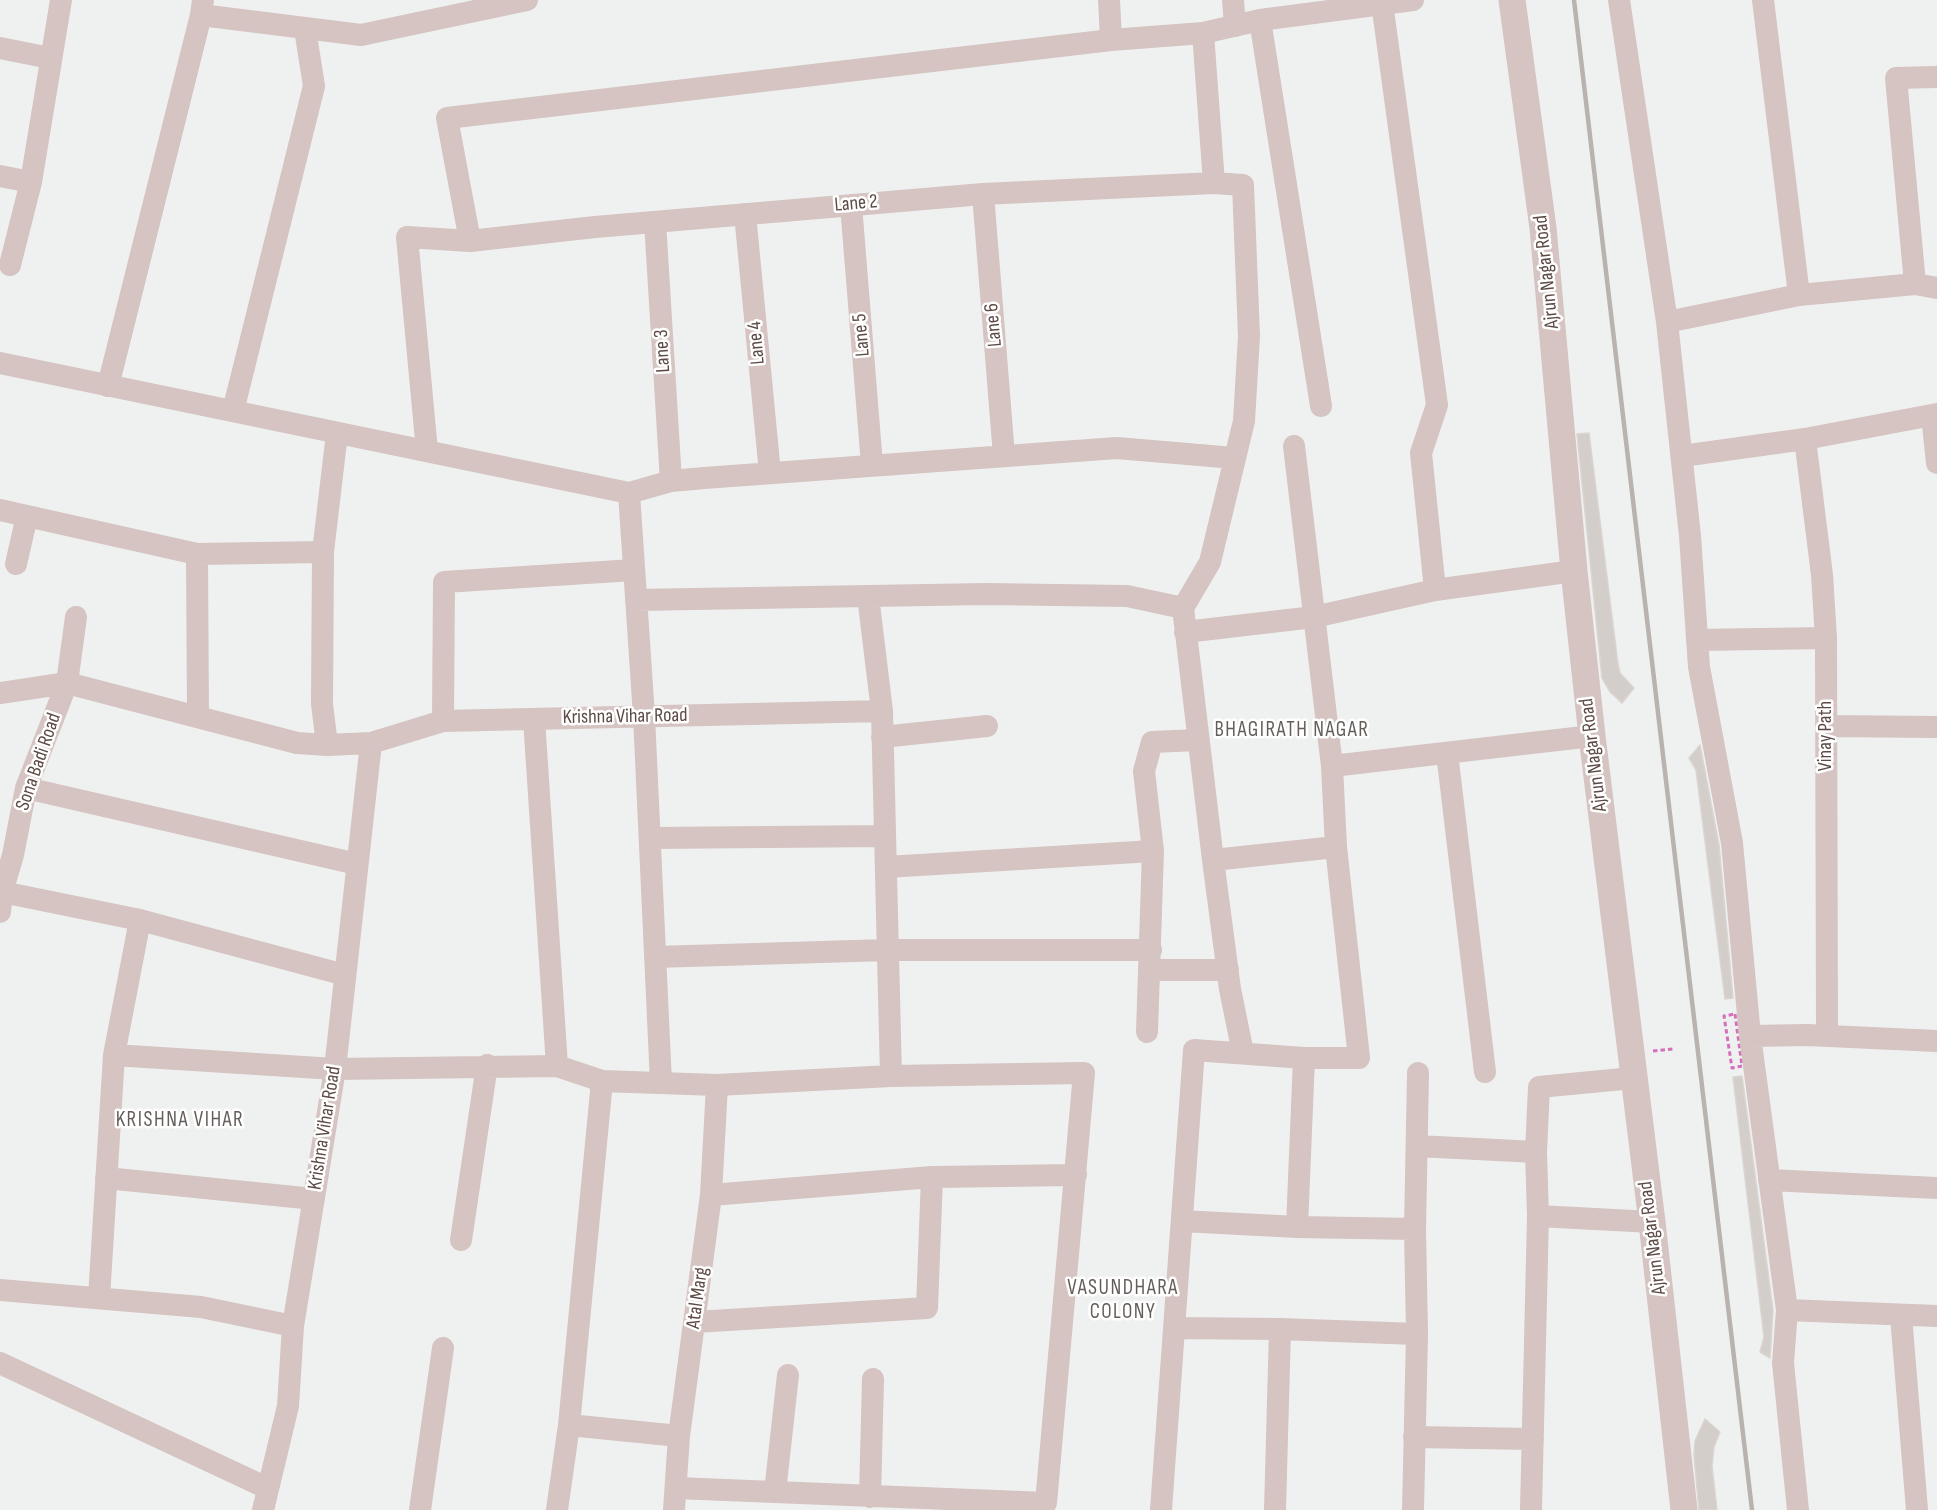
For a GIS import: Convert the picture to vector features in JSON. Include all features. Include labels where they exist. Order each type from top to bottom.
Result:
[{"type":"street","points":[[10,265],[31,182],[61,0]]},
{"type":"street","points":[[108,386],[202,8],[305,28],[361,35],[527,0]]},
{"type":"street","points":[[1108,0],[1111,40]]},
{"type":"street","points":[[1233,0],[1235,26]]},
{"type":"street","points":[[470,241],[447,117],[1111,40],[1203,33],[1260,20],[1413,0]]},
{"type":"street","name":"Ajrun Nagar Road","points":[[1512,0],[1544,228],[1574,571],[1592,736],[1652,1222],[1684,1510]]},
{"type":"street","points":[[1619,0],[1667,322],[1690,536],[1702,688],[1732,843],[1750,1036],[1787,1310],[1783,1363],[1798,1510]]},
{"type":"street","points":[[1763,0],[1799,295]]},
{"type":"street","points":[[1382,3],[1437,405],[1421,453],[1435,590]]},
{"type":"street","points":[[1260,20],[1321,406]]},
{"type":"street","points":[[233,411],[314,86],[305,28]]},
{"type":"street","points":[[1203,33],[1214,183]]},
{"type":"street","points":[[0,48],[50,58]]},
{"type":"street","points":[[1667,322],[1799,295],[1926,286],[1896,78],[1937,77]]},
{"type":"street","points":[[0,176],[31,182]]},
{"type":"street","name":"Lane 2","points":[[427,452],[407,237],[470,241],[656,222],[983,194],[1214,183],[1243,185],[1249,336],[1244,421],[1234,458]]},
{"type":"street","name":"Lane 6","points":[[983,194],[1004,456]]},
{"type":"street","name":"Lane 5","points":[[851,205],[872,465]]},
{"type":"street","name":"Lane 4","points":[[745,214],[770,473]]},
{"type":"street","name":"Lane 3","points":[[656,222],[671,481]]},
{"type":"street","points":[[0,363],[629,493],[671,481],[1117,448],[1234,458],[1210,562],[1183,608],[1213,861],[1228,970],[1243,1053]]},
{"type":"street","points":[[1682,456],[1805,439],[1935,415],[1937,463]]},
{"type":"street","points":[[327,746],[322,704],[323,552],[338,433]]},
{"type":"street","name":"Vinay Path","points":[[1805,439],[1821,565],[1826,639],[1827,1035]]},
{"type":"street","points":[[1161,1510],[1194,1050],[1304,1058],[1359,1058],[1336,847],[1332,766],[1294,446]]},
{"type":"street","points":[[629,493],[644,716],[660,1083]]},
{"type":"street","points":[[0,510],[197,554],[323,552]]},
{"type":"street","points":[[16,564],[27,516]]},
{"type":"street","points":[[197,554],[198,717]]},
{"type":"street","points":[[443,721],[444,582],[634,570]]},
{"type":"street","points":[[1185,632],[1314,617],[1435,590],[1574,571]]},
{"type":"street","points":[[636,600],[986,594],[1127,596],[1183,608]]},
{"type":"street","points":[[868,596],[882,711],[891,1076]]},
{"type":"street","name":"Sona Badi Road","points":[[1,902],[26,788],[67,683],[76,617]]},
{"type":"street","points":[[1697,640],[1826,639]]},
{"type":"street","name":"Krishna Vihar Road","points":[[0,693],[67,683],[297,744],[327,746],[371,743],[443,721],[882,711]]},
{"type":"street","points":[[534,719],[557,1066]]},
{"type":"street","points":[[882,737],[987,726]]},
{"type":"street","points":[[1826,726],[1937,727]]},
{"type":"street","points":[[1332,766],[1592,736]]},
{"type":"street","points":[[1147,1032],[1153,851],[1144,771],[1152,742],[1198,740]]},
{"type":"street","name":"Krishna Vihar Road","points":[[265,1499],[288,1406],[293,1326],[335,1069],[371,743]]},
{"type":"street","points":[[1448,753],[1485,1072]]},
{"type":"street","points":[[26,788],[357,864]]},
{"type":"street","points":[[650,838],[885,836]]},
{"type":"street","points":[[1213,861],[1336,847]]},
{"type":"street","points":[[886,867],[1153,851]]},
{"type":"street","points":[[1,902],[140,920],[345,975]]},
{"type":"street","points":[[99,1298],[114,1055],[140,920]]},
{"type":"street","points":[[655,957],[888,950],[1151,960],[1228,970]]},
{"type":"street","points":[[1750,1036],[1827,1035],[1937,1041]]},
{"type":"street","points":[[114,1055],[335,1069],[487,1065],[557,1066],[602,1082],[717,1085],[891,1076],[1084,1073],[1046,1503],[775,1492],[675,1499]]},
{"type":"street","points":[[1297,1227],[1304,1058]]},
{"type":"street","points":[[461,1240],[487,1065]]},
{"type":"street","points":[[1413,1510],[1417,1334],[1415,1229],[1418,1073]]},
{"type":"street","points":[[1531,1510],[1539,1087],[1633,1078]]},
{"type":"street","points":[[557,1510],[569,1425],[602,1082]]},
{"type":"street","name":"Atal Marg","points":[[675,1499],[679,1436],[711,1196],[717,1085]]},
{"type":"street","points":[[1417,1146],[1536,1152]]},
{"type":"street","points":[[711,1196],[932,1177],[1076,1175]]},
{"type":"street","points":[[695,1322],[927,1308],[932,1177]]},
{"type":"street","points":[[106,1178],[314,1199]]},
{"type":"street","points":[[1770,1180],[1937,1188]]},
{"type":"street","points":[[1538,1216],[1652,1222]]},
{"type":"street","points":[[1182,1221],[1297,1227],[1415,1229]]},
{"type":"street","points":[[0,1290],[201,1307],[293,1326]]},
{"type":"street","points":[[1787,1310],[1937,1316]]},
{"type":"street","points":[[1901,1316],[1917,1510]]},
{"type":"street","points":[[1174,1328],[1417,1334]]},
{"type":"street","points":[[1275,1510],[1280,1329]]},
{"type":"street","points":[[420,1510],[442,1348]]},
{"type":"street","points":[[0,1363],[265,1499]]},
{"type":"street","points":[[775,1492],[788,1375]]},
{"type":"street","points":[[870,1497],[873,1379]]},
{"type":"street","points":[[569,1425],[679,1436]]},
{"type":"street","points":[[1414,1437],[1533,1439]]},
{"type":"path","points":[[1724,1016],[1728,1041]]},
{"type":"building","points":[[1589,433],[1618,664],[1620,673],[1634,688],[1622,703],[1610,692],[1602,678],[1577,434]]},
{"type":"building","points":[[1700,745],[1719,845],[1733,998],[1725,999],[1696,770],[1689,758]]},
{"type":"building","points":[[1742,1076],[1773,1310],[1770,1358],[1760,1352],[1764,1337],[1733,1077]]},
{"type":"building","points":[[1705,1419],[1720,1432],[1714,1447],[1712,1466],[1717,1510],[1699,1510],[1694,1455],[1695,1441]]},
{"type":"railway","points":[[1574,0],[1752,1510]]},
{"type":"district","name":"BHAGIRATH NAGAR","points":[[1292,731]]},
{"type":"district","name":"KRISHNA VIHAR","points":[[180,1121]]},
{"type":"district","name":"VASUNDHARA COLONY","points":[[1123,1301]]}]
